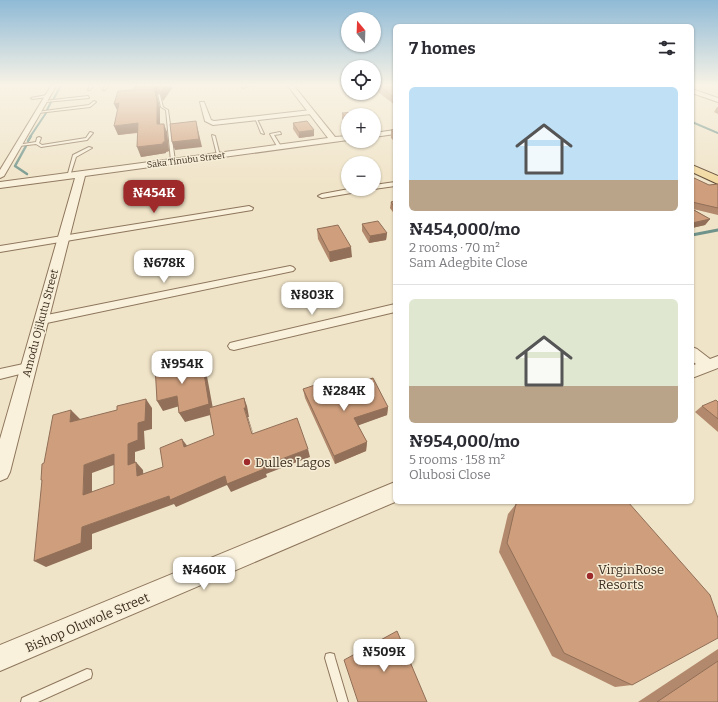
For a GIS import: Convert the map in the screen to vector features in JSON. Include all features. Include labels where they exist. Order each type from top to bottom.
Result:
[{"type":"main road","points":[[694,163],[718,174]]},
{"type":"main road","points":[[694,169],[718,180]]},
{"type":"street","points":[[0,176],[34,119]]},
{"type":"street","points":[[208,119],[210,123],[256,119]]},
{"type":"street","points":[[316,119],[333,140]]},
{"type":"street","points":[[381,134],[393,132]]},
{"type":"street","name":"Saka Tinubu Street","points":[[0,185],[341,139]]},
{"type":"street","name":"Amodu Ojikutu Street","points":[[0,472],[63,239],[74,175]]},
{"type":"street","points":[[381,186],[393,184]]},
{"type":"street","points":[[322,196],[341,193]]},
{"type":"street","points":[[0,249],[249,208]]},
{"type":"street","points":[[42,320],[290,269]]},
{"type":"street","points":[[234,346],[393,308]]},
{"type":"street","points":[[694,354],[713,364]]},
{"type":"street","points":[[694,371],[713,364]]},
{"type":"street","points":[[0,374],[28,368]]},
{"type":"street","name":"Bishop Oluwole Street","points":[[0,658],[393,493]]},
{"type":"lane","points":[[168,119],[173,161]]},
{"type":"lane","points":[[256,119],[263,132]]},
{"type":"lane","points":[[280,132],[272,134],[280,148]]},
{"type":"lane","points":[[19,145],[37,143],[41,146],[80,141],[87,139],[91,133]]},
{"type":"lane","points":[[213,136],[220,155]]},
{"type":"lane","points":[[37,143],[39,138]]},
{"type":"lane","points":[[74,175],[74,156],[90,148]]},
{"type":"lane","points":[[330,658],[342,702]]},
{"type":"lane","points":[[26,702],[87,674]]},
{"type":"building","points":[[116,119],[157,119],[157,124],[164,124],[165,142],[163,142],[163,144],[137,147],[138,123],[114,126]]},
{"type":"building","points":[[196,121],[199,139],[172,142],[170,124]]},
{"type":"building","points":[[307,121],[314,130],[299,132],[293,123]]},
{"type":"building","points":[[694,178],[709,185],[718,184],[718,208],[694,202]]},
{"type":"building","points":[[694,210],[710,219],[694,223]]},
{"type":"building","points":[[378,221],[387,233],[370,236],[362,224]]},
{"type":"building","points":[[338,225],[351,247],[329,252],[317,229]]},
{"type":"building","points":[[174,360],[174,368],[202,361],[209,404],[179,413],[177,396],[157,401],[155,365]]},
{"type":"building","points":[[373,378],[388,407],[354,418],[367,442],[334,456],[303,389],[318,384],[322,391],[336,385],[338,389]]},
{"type":"building","points":[[244,398],[246,408],[244,408],[252,434],[297,418],[308,449],[263,466],[264,469],[227,484],[225,476],[170,500],[169,496],[82,527],[81,543],[34,561],[42,480],[42,464],[44,463],[53,415],[71,410],[70,422],[117,410],[117,406],[146,399],[145,421],[138,423],[138,440],[128,444],[128,465],[136,462],[137,476],[163,467],[160,448],[182,439],[184,447],[214,435],[209,408]],"holes":[[[114,454],[114,484],[83,495],[84,465]]]},
{"type":"building","points":[[716,400],[718,402],[718,419],[702,406]]},
{"type":"building","name":"VirginRose Resorts","points":[[516,504],[630,504],[710,595],[718,618],[718,638],[632,685],[564,653],[507,543]]},
{"type":"building","points":[[397,631],[427,702],[358,702],[344,660]]},
{"type":"building","points":[[718,661],[718,702],[657,702]]},
{"type":"waterway","points":[[30,137],[42,119]]},
{"type":"waterway","points":[[694,123],[718,133]]},
{"type":"waterway","points":[[28,141],[31,136]]},
{"type":"waterway","points":[[26,146],[15,166],[27,174]]},
{"type":"waterway","points":[[694,235],[718,230]]},
{"type":"place","name":"Dulles Lagos","points":[[247,462]]},
{"type":"place","name":"VirginRose Resorts","points":[[590,576]]}]
